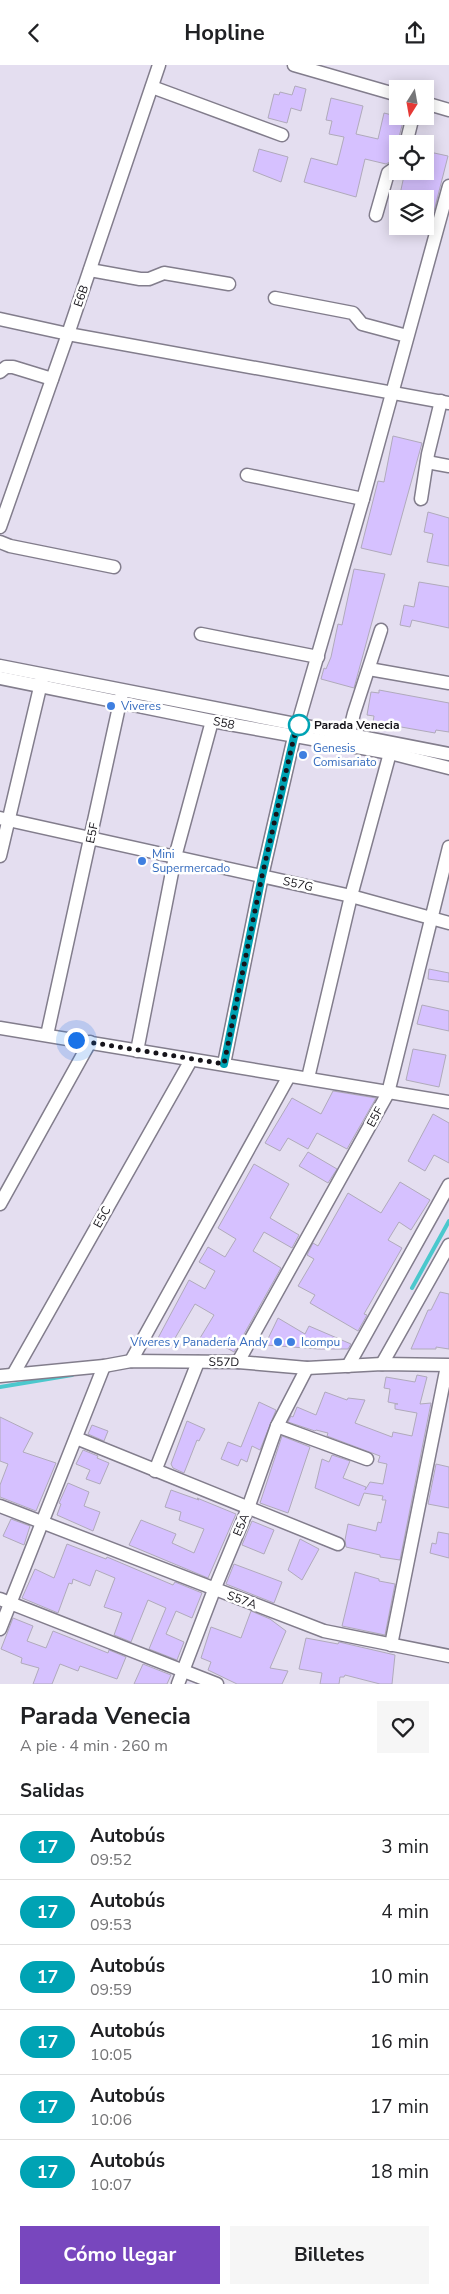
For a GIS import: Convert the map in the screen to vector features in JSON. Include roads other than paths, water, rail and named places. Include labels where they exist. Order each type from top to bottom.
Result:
[{"type":"street","name":"E6B","points":[[0,527],[159,65]]},
{"type":"street","points":[[294,65],[389,92]]},
{"type":"street","points":[[152,87],[282,135]]},
{"type":"street","points":[[434,106],[449,110]]},
{"type":"street","points":[[376,215],[389,172]]},
{"type":"street","points":[[224,1064],[262,876],[294,737],[363,499],[449,186]]},
{"type":"street","points":[[90,270],[140,279],[149,279],[164,273],[229,284]]},
{"type":"street","points":[[275,297],[353,313],[362,324],[407,336]]},
{"type":"street","points":[[0,319],[68,334],[445,402],[427,462],[421,499]]},
{"type":"street","points":[[0,372],[6,367],[12,367],[52,379]]},
{"type":"street","points":[[427,462],[449,466]]},
{"type":"street","points":[[247,475],[363,499]]},
{"type":"street","points":[[0,542],[114,567]]},
{"type":"street","points":[[347,740],[368,669],[382,630]]},
{"type":"street","points":[[201,633],[318,657]]},
{"type":"street","name":"S58","points":[[0,666],[41,680],[122,696],[299,725],[390,753],[449,768]]},
{"type":"street","points":[[368,669],[449,683]]},
{"type":"street","name":"S58","points":[[0,678],[41,680]]},
{"type":"street","points":[[0,856],[4,819],[41,680]]},
{"type":"street","name":"S58","points":[[122,696],[212,721],[294,737],[347,740],[449,754]]},
{"type":"street","name":"E5F","points":[[48,1035],[122,696]]},
{"type":"street","points":[[137,1051],[175,857],[212,721]]},
{"type":"street","points":[[308,1078],[351,896],[390,753]]},
{"type":"street","name":"S57G","points":[[4,819],[351,896],[449,923]]},
{"type":"street","name":"E5F","points":[[238,1362],[388,1093],[449,847]]},
{"type":"street","points":[[0,1028],[449,1102]]},
{"type":"street","points":[[0,1204],[90,1042]]},
{"type":"street","name":"E5C","points":[[14,1373],[191,1060]]},
{"type":"street","points":[[131,1361],[289,1076]]},
{"type":"street","points":[[348,1366],[449,1185]]},
{"type":"street","points":[[382,1364],[449,1246]]},
{"type":"street","name":"S57D","points":[[0,1376],[14,1373],[104,1366],[131,1361],[238,1362],[307,1368],[382,1364],[448,1365]]},
{"type":"street","points":[[155,1471],[198,1362]]},
{"type":"street","points":[[390,1645],[448,1365]]},
{"type":"street","points":[[0,1629],[5,1601],[43,1522],[104,1366]]},
{"type":"street","name":"E5A","points":[[178,1684],[248,1508],[277,1425],[307,1368]]},
{"type":"street","points":[[277,1425],[367,1459]]},
{"type":"street","points":[[76,1438],[338,1544]]},
{"type":"street","name":"S57A","points":[[0,1506],[324,1631],[449,1656]]},
{"type":"street","points":[[5,1601],[217,1684]]},
{"type":"waterway","points":[[412,1288],[449,1221]]},
{"type":"waterway","points":[[0,1387],[72,1375]]},
{"type":"place","name":"Viveres","points":[[111,706]]},
{"type":"place","name":"Parada Venecia","points":[[299,725]]},
{"type":"place","name":"Genesis Comisariato","points":[[303,755]]},
{"type":"place","name":"Mini Supermercado","points":[[142,861]]},
{"type":"place","name":"Víveres y Panadería Andy","points":[[278,1342]]},
{"type":"place","name":"Icompu","points":[[291,1342]]}]
